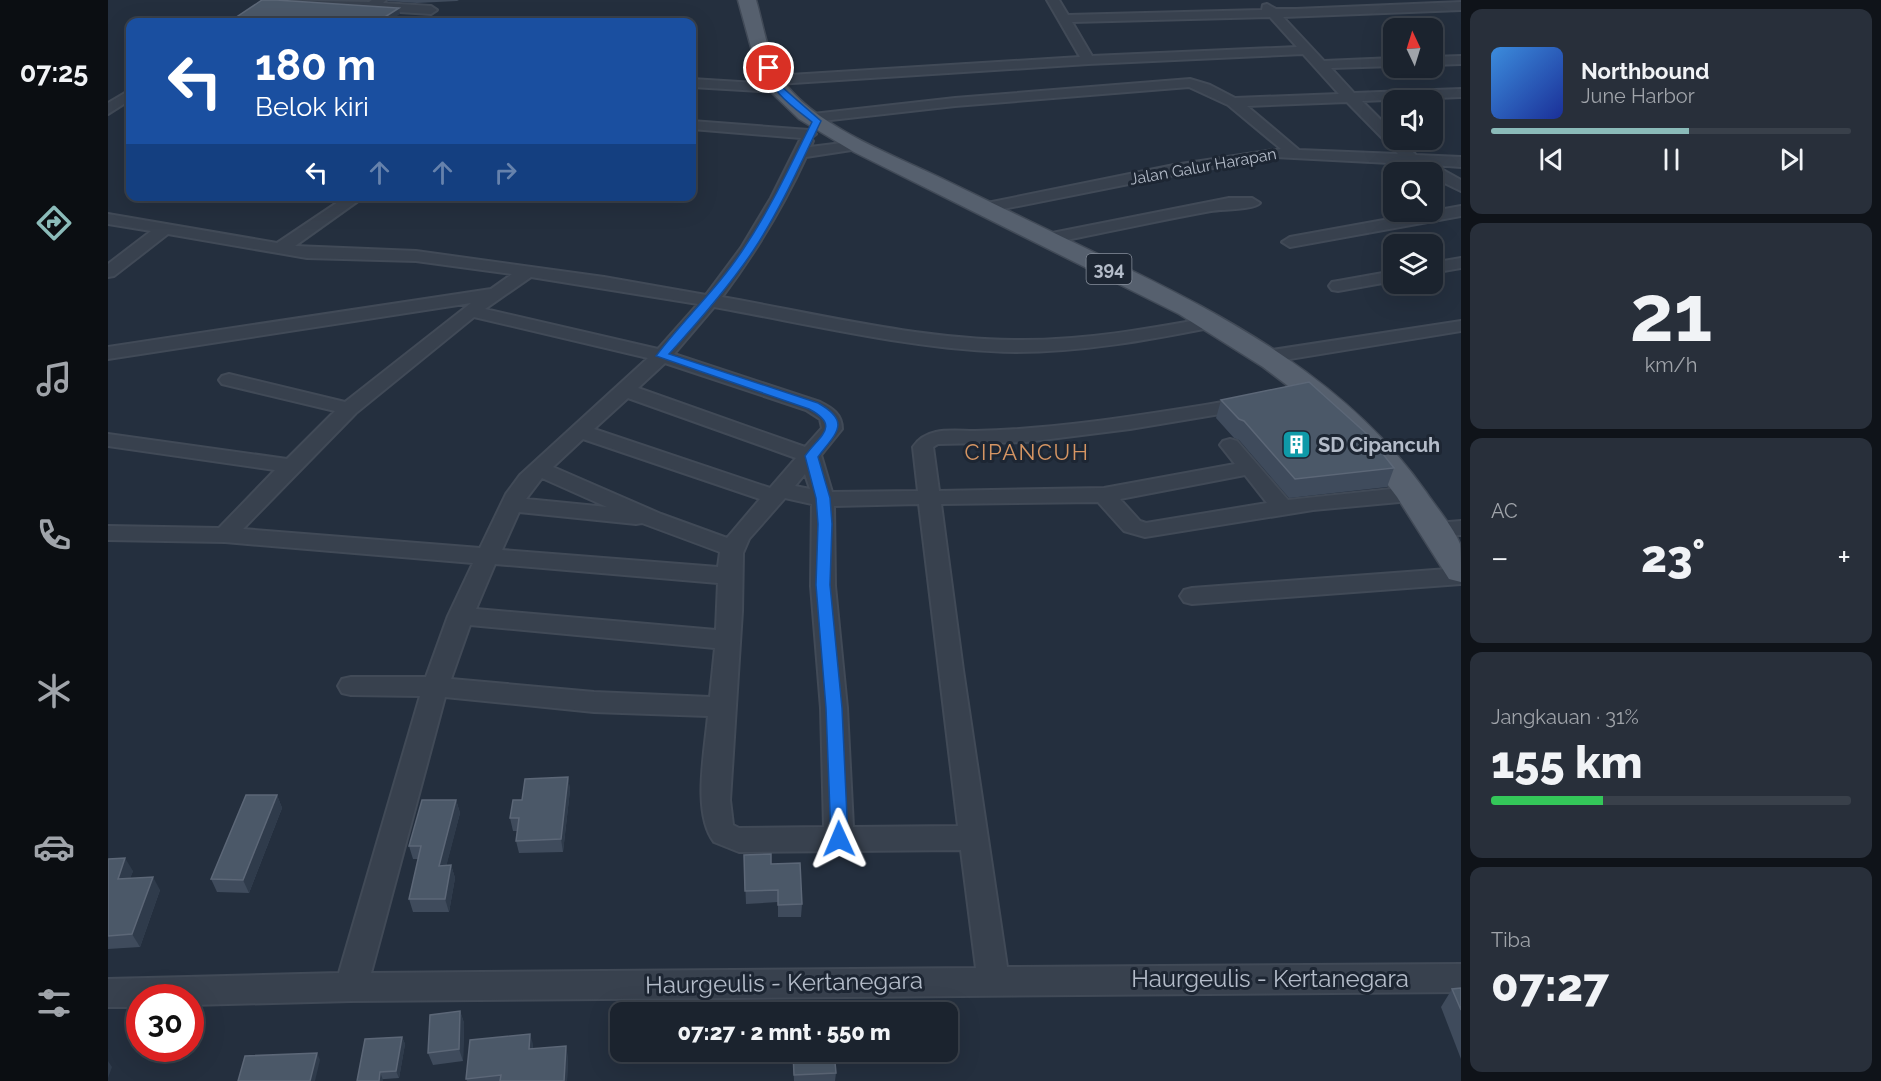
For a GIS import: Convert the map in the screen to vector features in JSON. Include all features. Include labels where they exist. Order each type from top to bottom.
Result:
[{"type":"main road","name":"394","points":[[747,0],[764,56],[776,84],[810,131],[858,145],[1214,322],[1266,357],[1292,395],[1360,432],[1376,448],[1410,494],[1461,571]]},
{"type":"street","points":[[274,0],[376,3],[431,10]]},
{"type":"street","points":[[1053,0],[1088,60]]},
{"type":"street","points":[[1260,0],[1349,97],[1411,159],[1461,186]]},
{"type":"street","points":[[1063,19],[1461,6]]},
{"type":"street","points":[[696,83],[776,84],[1088,60],[1306,50]]},
{"type":"street","points":[[1443,61],[1461,60]]},
{"type":"street","points":[[1320,65],[1383,62]]},
{"type":"street","points":[[810,131],[955,102],[1183,83],[1203,86],[1232,102],[1264,125],[1293,152]]},
{"type":"street","points":[[1232,102],[1461,93]]},
{"type":"street","points":[[108,111],[126,97]]},
{"type":"street","points":[[108,111],[126,114]]},
{"type":"street","points":[[696,124],[810,131],[858,145]]},
{"type":"street","points":[[351,987],[435,687],[460,616],[485,556],[512,504],[528,480],[662,356],[710,301],[748,250],[779,198],[810,131]]},
{"type":"street","name":"Jalan Galur Harapan","points":[[983,208],[1269,153],[1293,152],[1461,162]]},
{"type":"street","points":[[279,249],[351,201]]},
{"type":"street","points":[[1047,239],[1188,210],[1229,203],[1252,203]]},
{"type":"street","points":[[1290,242],[1461,211]]},
{"type":"street","points":[[108,219],[279,249],[325,254],[416,256],[604,282],[892,333],[1016,346],[1057,345],[1132,338],[1214,322]]},
{"type":"street","points":[[108,272],[165,229]]},
{"type":"street","points":[[1443,266],[1461,263]]},
{"type":"street","points":[[225,535],[349,409],[470,311],[526,273]]},
{"type":"street","points":[[1338,286],[1383,278]]},
{"type":"street","points":[[108,353],[494,293]]},
{"type":"street","points":[[470,311],[662,356],[813,406],[828,414],[832,421],[832,429],[811,456],[746,528],[733,548],[717,799],[721,832],[729,838],[739,840],[972,838]]},
{"type":"street","points":[[1266,357],[1456,332]]},
{"type":"street","points":[[229,380],[349,409]]},
{"type":"street","points":[[625,390],[811,456]]},
{"type":"street","points":[[993,981],[972,838],[923,447],[927,441],[936,438],[1026,436],[1064,432],[1206,412],[1292,395]]},
{"type":"street","points":[[581,431],[777,494],[823,498],[1104,495],[1250,468]]},
{"type":"street","points":[[108,440],[292,466]]},
{"type":"street","points":[[1230,445],[1282,507]]},
{"type":"street","points":[[811,456],[823,498],[825,524],[823,595],[834,708],[839,839]]},
{"type":"street","points":[[539,469],[653,519],[733,548]]},
{"type":"street","points":[[1104,495],[1132,526],[1145,530],[1282,507],[1410,494]]},
{"type":"street","points":[[512,504],[653,519]]},
{"type":"street","points":[[1433,529],[1461,528]]},
{"type":"street","points":[[108,533],[225,535],[731,576]]},
{"type":"street","points":[[1192,596],[1461,576]]},
{"type":"street","points":[[460,616],[726,640]]},
{"type":"street","points":[[351,686],[435,687],[594,702],[722,707]]},
{"type":"street","name":"Haurgeulis - Kertanegara","points":[[108,993],[351,987],[1461,978]]},
{"type":"building","points":[[262,0],[399,8],[383,18],[235,18]]},
{"type":"building","name":"SD Cipancuh","points":[[1309,382],[1368,435],[1394,468],[1295,479],[1244,421],[1239,419],[1221,400]]},
{"type":"building","points":[[568,777],[561,839],[516,841],[519,818],[510,818],[513,800],[522,800],[525,779]]},
{"type":"building","points":[[246,795],[277,795],[243,880],[211,879]]},
{"type":"building","points":[[422,800],[456,800],[439,866],[451,865],[445,899],[409,899],[421,846],[409,846]]},
{"type":"building","points":[[771,854],[771,864],[800,863],[802,904],[778,905],[778,890],[745,891],[744,855]]},
{"type":"building","points":[[125,858],[118,879],[153,877],[132,934],[108,936],[108,859]]},
{"type":"building","points":[[1461,988],[1461,1010],[1452,989]]},
{"type":"building","points":[[460,1011],[459,1049],[428,1053],[430,1015]]},
{"type":"building","points":[[530,1034],[529,1049],[566,1046],[564,1081],[500,1081],[501,1075],[466,1079],[470,1040]]},
{"type":"building","points":[[402,1037],[396,1071],[380,1072],[379,1081],[357,1081],[365,1039]]},
{"type":"building","points":[[317,1053],[310,1081],[238,1081],[245,1056]]},
{"type":"building","points":[[793,1062],[835,1062],[836,1073],[794,1075]]},
{"type":"place","name":"SD Cipancuh","points":[[1297,445]]},
{"type":"district","name":"CIPANCUH","points":[[1027,452]]},
{"type":"route","points":[[769,68],[778,88],[817,121],[779,198],[748,250],[710,301],[662,356],[813,406],[828,414],[832,421],[832,429],[811,456],[823,498],[825,524],[823,585],[834,708],[839,839]]}]
